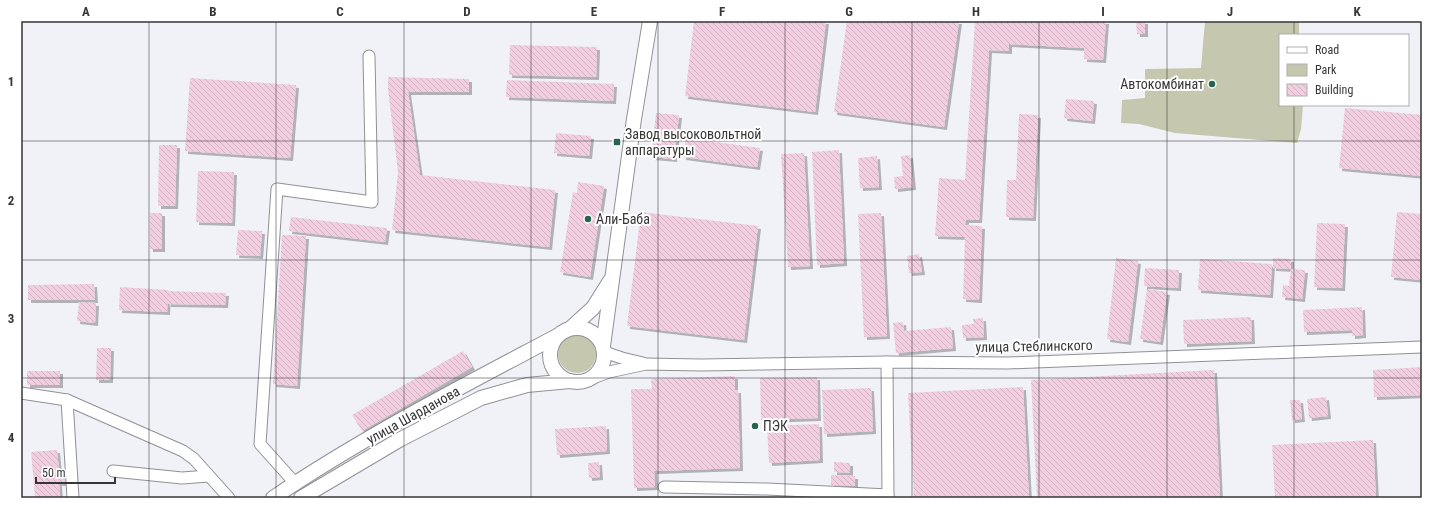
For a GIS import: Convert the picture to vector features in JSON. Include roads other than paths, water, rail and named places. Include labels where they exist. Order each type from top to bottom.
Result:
[{"type":"main road","points":[[604,349],[600,339],[594,333],[579,327],[571,328],[557,336],[550,348],[551,362],[558,374],[570,381],[580,382],[590,379],[596,374],[601,368],[604,360],[604,349],[634,119],[650,21]]},
{"type":"main road","points":[[571,328],[593,308],[613,277]]},
{"type":"main road","name":"улица Шарданова","points":[[273,498],[295,483],[390,426],[557,336]]},
{"type":"main road","name":"улица Шарданова","points":[[301,498],[399,440],[481,398],[527,385],[570,381]]},
{"type":"street","points":[[295,483],[260,444],[277,189],[372,202],[369,56]]},
{"type":"street","name":"улица Стеблинского","points":[[646,364],[701,365],[887,362],[1008,363],[1422,347]]},
{"type":"street","points":[[604,349],[622,358],[646,364]]},
{"type":"street","points":[[664,487],[767,489],[888,497],[887,362]]},
{"type":"street","points":[[590,379],[609,372],[646,364]]},
{"type":"street","points":[[21,393],[67,400],[183,451],[194,459],[228,498]]},
{"type":"street","points":[[67,400],[74,498]]},
{"type":"street","points":[[113,472],[182,478],[210,476]]},
{"type":"place","name":"Автокомбинат","points":[[1212,84]]},
{"type":"place","name":"Завод высоковольтной аппаратуры","points":[[617,142]]},
{"type":"place","name":"Али-Баба","points":[[588,219]]},
{"type":"place","name":"ПЭК","points":[[755,426]]}]
